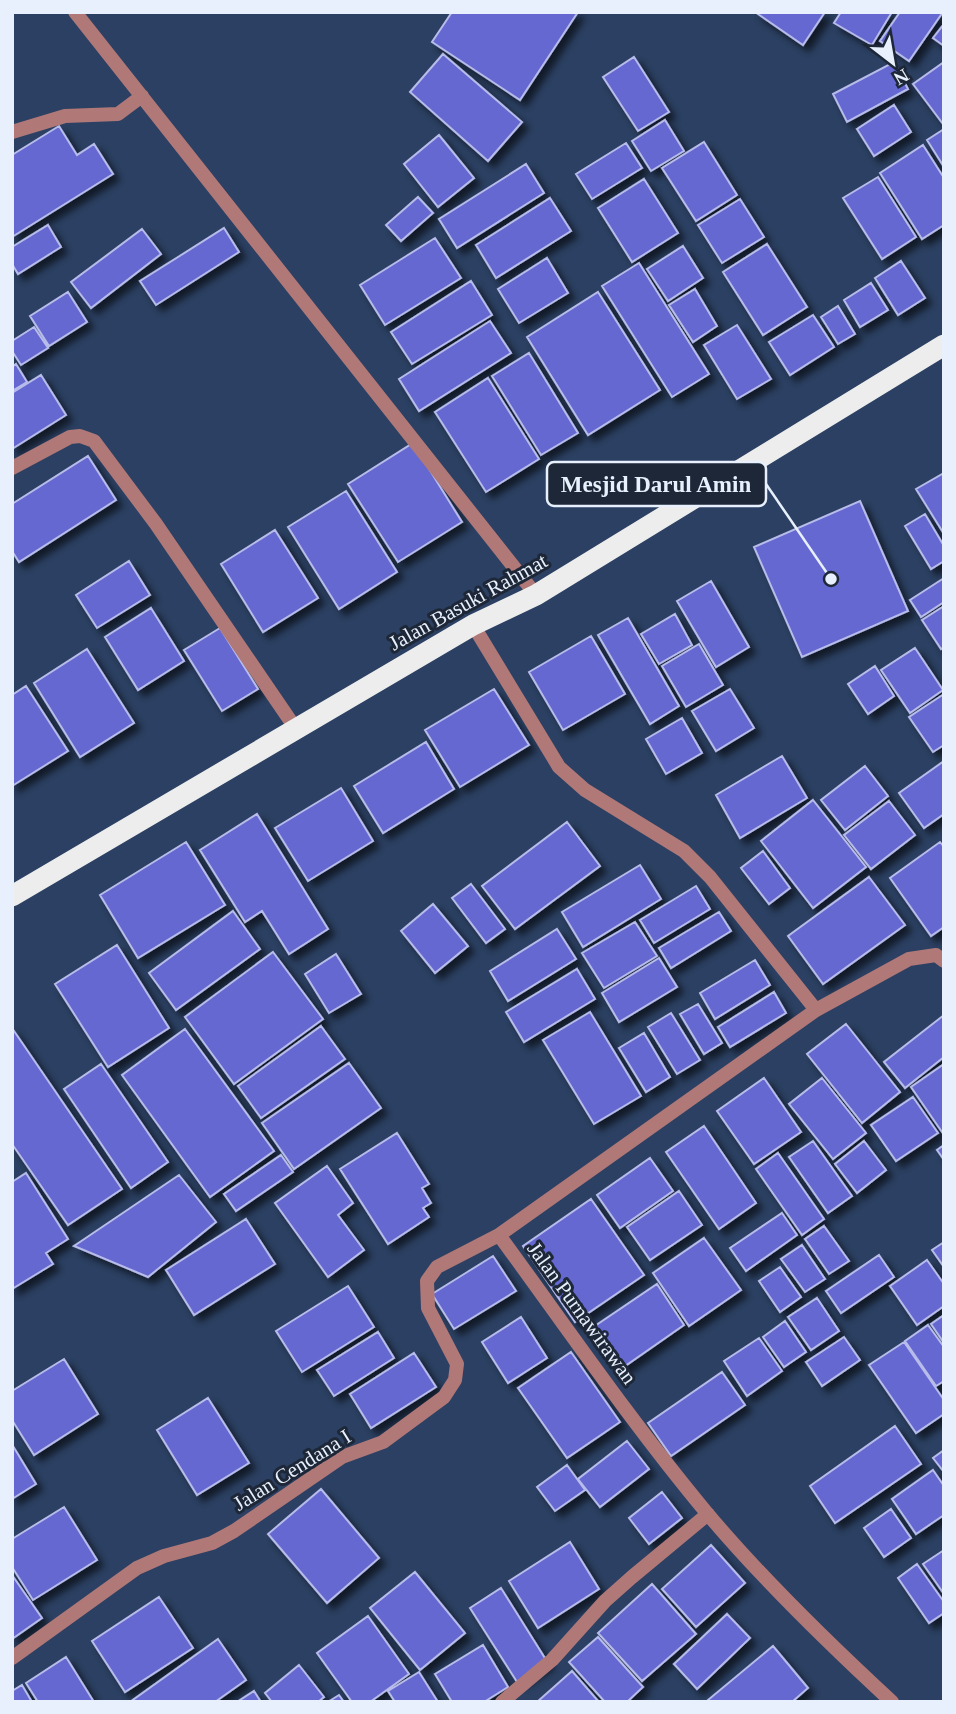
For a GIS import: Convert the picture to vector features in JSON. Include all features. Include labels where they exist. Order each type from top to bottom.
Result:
[{"type":"highway","name":"Jalan Basuki Rahmat","points":[[12,896],[473,625],[537,595],[944,345]]},
{"type":"street","points":[[75,12],[537,595]]},
{"type":"street","points":[[12,132],[65,116],[118,114],[142,96]]},
{"type":"street","points":[[12,468],[70,437],[80,436],[94,441],[156,524],[296,729]]},
{"type":"street","points":[[473,625],[559,767],[585,790],[684,851],[710,877],[816,1010]]},
{"type":"street","name":"Jalan Purnawirawan","points":[[892,1702],[823,1638],[708,1514],[614,1394],[499,1235],[816,1010],[909,959],[941,955]]},
{"type":"street","name":"Jalan Cendana I","points":[[12,1658],[137,1568],[164,1556],[212,1543],[234,1531],[342,1457],[383,1442],[444,1397],[455,1380],[457,1364],[428,1308],[427,1281],[437,1267],[499,1235]]},
{"type":"street","points":[[502,1702],[552,1661],[605,1601],[708,1514]]},
{"type":"building","points":[[452,12],[578,12],[520,100],[432,42]]},
{"type":"building","points":[[755,12],[825,12],[803,45]]},
{"type":"building","points":[[841,12],[892,12],[872,45],[834,23]]},
{"type":"building","points":[[900,12],[943,12],[909,61],[880,41]]},
{"type":"building","points":[[944,24],[944,46],[933,38]]},
{"type":"building","points":[[443,54],[522,122],[488,161],[410,92]]},
{"type":"building","points":[[634,57],[669,112],[638,131],[603,77]]},
{"type":"building","points":[[894,62],[908,89],[847,122],[833,94]]},
{"type":"building","points":[[944,62],[944,124],[943,124],[913,84]]},
{"type":"building","points":[[894,105],[911,132],[874,156],[857,129]]},
{"type":"building","points":[[665,120],[684,151],[651,171],[632,141]]},
{"type":"building","points":[[59,126],[77,155],[94,144],[113,174],[12,237],[12,155]]},
{"type":"building","points":[[944,129],[944,167],[927,140]]},
{"type":"building","points":[[439,135],[474,178],[438,207],[404,164]]},
{"type":"building","points":[[704,142],[737,195],[696,221],[662,168]]},
{"type":"building","points":[[626,143],[642,168],[592,199],[576,174]]},
{"type":"building","points":[[923,145],[944,178],[944,225],[922,239],[880,173]]},
{"type":"building","points":[[526,164],[544,193],[457,248],[439,219]]},
{"type":"building","points":[[878,177],[916,237],[882,259],[843,198]]},
{"type":"building","points":[[644,179],[678,233],[632,262],[598,208]]},
{"type":"building","points":[[418,197],[433,213],[401,241],[386,225]]},
{"type":"building","points":[[550,198],[571,231],[496,278],[476,245]]},
{"type":"building","points":[[740,199],[764,237],[722,263],[698,225]]},
{"type":"building","points":[[48,225],[61,247],[18,274],[12,264],[12,247]]},
{"type":"building","points":[[224,228],[239,252],[156,305],[140,281]]},
{"type":"building","points":[[142,229],[161,254],[91,308],[71,282]]},
{"type":"building","points":[[435,238],[461,278],[385,325],[360,285]]},
{"type":"building","points":[[767,244],[807,307],[763,335],[723,272]]},
{"type":"building","points":[[683,246],[703,278],[668,301],[647,269]]},
{"type":"building","points":[[547,258],[568,293],[519,323],[498,289]]},
{"type":"building","points":[[901,261],[925,298],[898,315],[875,278]]},
{"type":"building","points":[[639,263],[709,374],[672,397],[602,286]]},
{"type":"building","points":[[471,281],[492,315],[412,364],[391,332]]},
{"type":"building","points":[[871,283],[888,310],[860,327],[844,300]]},
{"type":"building","points":[[695,289],[717,326],[693,342],[669,305]]},
{"type":"building","points":[[68,292],[87,322],[49,346],[30,316]]},
{"type":"building","points":[[598,292],[660,390],[588,435],[527,337]]},
{"type":"building","points":[[838,306],[855,334],[838,344],[821,317]]},
{"type":"building","points":[[813,315],[834,347],[790,375],[769,342]]},
{"type":"building","points":[[490,321],[511,353],[419,411],[399,379]]},
{"type":"building","points":[[737,325],[771,379],[737,399],[704,345]]},
{"type":"building","points":[[34,327],[48,348],[21,365],[12,351],[12,341]]},
{"type":"building","points":[[529,353],[578,433],[541,455],[492,376]]},
{"type":"building","points":[[16,364],[27,382],[12,391],[12,367]]},
{"type":"building","points":[[41,375],[66,415],[12,449],[12,393]]},
{"type":"building","points":[[488,378],[539,459],[486,492],[435,412]]},
{"type":"building","points":[[413,443],[462,522],[398,562],[348,484]]},
{"type":"building","points":[[88,456],[116,500],[19,562],[12,551],[12,504]]},
{"type":"building","points":[[944,473],[944,534],[916,489]]},
{"type":"building","points":[[346,491],[397,572],[339,609],[288,527]]},
{"type":"building","points":[[860,501],[908,611],[802,657],[754,547]]},
{"type":"building","points":[[925,514],[944,546],[944,561],[931,569],[905,526]]},
{"type":"building","points":[[275,530],[318,598],[263,632],[221,564]]},
{"type":"building","points":[[129,561],[150,595],[97,628],[76,595]]},
{"type":"building","points":[[944,578],[944,602],[921,617],[910,600]]},
{"type":"building","points":[[711,581],[749,647],[716,667],[677,601]]},
{"type":"building","points":[[944,606],[944,647],[941,649],[922,620]]},
{"type":"building","points":[[151,608],[184,661],[138,690],[105,637]]},
{"type":"building","points":[[675,614],[692,645],[659,664],[641,634]]},
{"type":"building","points":[[628,618],[679,706],[650,724],[598,635]]},
{"type":"building","points":[[220,628],[258,689],[222,711],[184,650]]},
{"type":"building","points":[[591,636],[625,694],[563,730],[529,672]]},
{"type":"building","points":[[699,644],[723,685],[686,707],[662,666]]},
{"type":"building","points":[[915,648],[943,690],[910,713],[881,670]]},
{"type":"building","points":[[87,649],[134,723],[80,757],[34,683]]},
{"type":"building","points":[[875,666],[894,696],[868,714],[848,684]]},
{"type":"building","points":[[26,686],[68,751],[12,786],[12,695]]},
{"type":"building","points":[[494,689],[529,745],[460,787],[425,730]]},
{"type":"building","points":[[730,689],[754,728],[716,751],[692,711]]},
{"type":"building","points":[[944,694],[944,745],[933,752],[909,717]]},
{"type":"building","points":[[682,718],[702,753],[666,774],[646,739]]},
{"type":"building","points":[[426,742],[454,789],[383,833],[354,786]]},
{"type":"building","points":[[782,756],[807,798],[740,838],[716,795]]},
{"type":"building","points":[[944,761],[944,814],[924,828],[899,793]]},
{"type":"building","points":[[865,766],[888,796],[845,830],[821,800]]},
{"type":"building","points":[[341,788],[373,841],[308,881],[275,828]]},
{"type":"building","points":[[813,800],[866,867],[813,908],[761,841]]},
{"type":"building","points":[[889,801],[915,835],[871,869],[844,835]]},
{"type":"building","points":[[257,814],[328,929],[289,954],[262,911],[245,922],[200,850]]},
{"type":"building","points":[[567,822],[600,866],[515,929],[482,886]]},
{"type":"building","points":[[186,842],[225,905],[138,958],[100,895]]},
{"type":"building","points":[[940,842],[944,847],[944,927],[931,936],[890,878]]},
{"type":"building","points":[[763,851],[790,888],[769,904],[741,868]]},
{"type":"building","points":[[640,865],[661,899],[583,947],[562,912]]},
{"type":"building","points":[[869,877],[905,925],[823,984],[788,936]]},
{"type":"building","points":[[471,884],[505,929],[486,943],[452,898]]},
{"type":"building","points":[[696,886],[710,909],[654,943],[640,920]]},
{"type":"building","points":[[433,904],[468,946],[435,973],[401,931]]},
{"type":"building","points":[[233,911],[260,949],[176,1010],[149,973]]},
{"type":"building","points":[[719,912],[731,931],[671,968],[659,948]]},
{"type":"building","points":[[635,922],[657,956],[604,988],[582,953]]},
{"type":"building","points":[[557,929],[576,959],[508,1001],[490,971]]},
{"type":"building","points":[[117,945],[169,1028],[108,1067],[55,984]]},
{"type":"building","points":[[273,952],[323,1019],[234,1084],[185,1017]]},
{"type":"building","points":[[336,954],[361,994],[329,1013],[305,974]]},
{"type":"building","points":[[659,958],[677,987],[619,1022],[602,993]]},
{"type":"building","points":[[755,960],[770,985],[715,1019],[700,993]]},
{"type":"building","points":[[577,969],[595,999],[524,1042],[506,1012]]},
{"type":"building","points":[[774,992],[786,1013],[730,1047],[718,1027]]},
{"type":"building","points":[[698,1004],[722,1043],[704,1054],[680,1014]]},
{"type":"building","points":[[590,1012],[641,1096],[594,1124],[543,1040]]},
{"type":"building","points":[[671,1013],[700,1060],[677,1074],[648,1027]]},
{"type":"building","points":[[944,1015],[944,1057],[905,1088],[884,1062]]},
{"type":"building","points":[[846,1024],[900,1092],[862,1123],[807,1054]]},
{"type":"building","points":[[321,1026],[345,1059],[261,1118],[238,1086]]},
{"type":"building","points":[[12,1028],[122,1189],[68,1225],[12,1144]]},
{"type":"building","points":[[185,1029],[274,1151],[210,1197],[122,1075]]},
{"type":"building","points":[[644,1033],[670,1077],[646,1092],[619,1048]]},
{"type":"building","points":[[349,1063],[381,1108],[294,1169],[262,1123]]},
{"type":"building","points":[[101,1064],[168,1162],[131,1188],[64,1089]]},
{"type":"building","points":[[944,1064],[944,1131],[942,1132],[911,1087]]},
{"type":"building","points":[[764,1078],[801,1132],[754,1164],[717,1111]]},
{"type":"building","points":[[822,1078],[866,1133],[833,1159],[789,1104]]},
{"type":"building","points":[[913,1097],[938,1133],[896,1161],[871,1125]]},
{"type":"building","points":[[704,1126],[756,1203],[719,1229],[666,1152]]},
{"type":"building","points":[[397,1133],[429,1184],[422,1188],[431,1203],[423,1208],[429,1217],[388,1244],[340,1169]]},
{"type":"building","points":[[813,1141],[852,1196],[828,1213],[789,1157]]},
{"type":"building","points":[[864,1141],[886,1170],[857,1193],[835,1164]]},
{"type":"building","points":[[944,1145],[944,1160],[937,1150]]},
{"type":"building","points":[[778,1153],[824,1219],[802,1235],[756,1169]]},
{"type":"building","points":[[281,1155],[293,1172],[236,1211],[224,1194]]},
{"type":"building","points":[[650,1158],[673,1191],[620,1228],[597,1195]]},
{"type":"building","points":[[327,1166],[353,1203],[338,1215],[364,1250],[328,1277],[275,1203]]},
{"type":"building","points":[[26,1173],[68,1239],[46,1253],[53,1264],[12,1289],[12,1182]]},
{"type":"building","points":[[179,1175],[216,1222],[148,1277],[74,1246]]},
{"type":"building","points":[[679,1191],[702,1225],[650,1260],[627,1227]]},
{"type":"building","points":[[591,1199],[644,1275],[575,1322],[523,1246]]},
{"type":"building","points":[[782,1213],[797,1235],[746,1271],[730,1248]]},
{"type":"building","points":[[246,1219],[275,1264],[194,1315],[166,1270]]},
{"type":"building","points":[[824,1226],[849,1261],[829,1274],[805,1239]]},
{"type":"building","points":[[704,1238],[741,1290],[689,1326],[653,1273]]},
{"type":"building","points":[[944,1242],[944,1267],[932,1250]]},
{"type":"building","points":[[802,1245],[825,1279],[805,1292],[781,1259]]},
{"type":"building","points":[[879,1255],[894,1277],[841,1313],[826,1291]]},
{"type":"building","points":[[493,1256],[516,1291],[454,1329],[432,1294]]},
{"type":"building","points":[[927,1260],[944,1284],[944,1306],[917,1325],[890,1286]]},
{"type":"building","points":[[780,1267],[801,1297],[780,1312],[759,1281]]},
{"type":"building","points":[[657,1284],[684,1325],[618,1371],[589,1330]]},
{"type":"building","points":[[348,1286],[374,1327],[302,1372],[276,1331]]},
{"type":"building","points":[[817,1298],[839,1331],[811,1350],[788,1317]]},
{"type":"building","points":[[944,1315],[944,1343],[931,1324]]},
{"type":"building","points":[[521,1317],[547,1358],[508,1383],[482,1342]]},
{"type":"building","points":[[785,1321],[806,1352],[784,1367],[763,1337]]},
{"type":"building","points":[[928,1325],[944,1347],[944,1381],[936,1386],[905,1341]]},
{"type":"building","points":[[378,1332],[394,1358],[334,1396],[317,1370]]},
{"type":"building","points":[[844,1337],[860,1360],[822,1386],[806,1362]]},
{"type":"building","points":[[759,1338],[782,1371],[747,1396],[724,1361]]},
{"type":"building","points":[[904,1342],[944,1400],[944,1414],[916,1433],[869,1365]]},
{"type":"building","points":[[571,1352],[620,1422],[567,1458],[518,1388]]},
{"type":"building","points":[[414,1353],[436,1387],[371,1428],[350,1394]]},
{"type":"building","points":[[64,1359],[98,1414],[34,1455],[12,1420],[12,1391]]},
{"type":"building","points":[[722,1372],[745,1405],[671,1456],[648,1423]]},
{"type":"building","points":[[208,1398],[249,1463],[197,1495],[157,1430]]},
{"type":"building","points":[[895,1426],[921,1464],[835,1523],[810,1486]]},
{"type":"building","points":[[627,1441],[649,1469],[600,1507],[578,1479]]},
{"type":"building","points":[[12,1447],[36,1484],[12,1499]]},
{"type":"building","points":[[944,1450],[944,1472],[933,1458]]},
{"type":"building","points":[[567,1465],[585,1490],[555,1511],[537,1487]]},
{"type":"building","points":[[933,1470],[944,1486],[944,1515],[916,1534],[892,1499]]},
{"type":"building","points":[[321,1489],[379,1558],[327,1603],[268,1534]]},
{"type":"building","points":[[662,1492],[682,1518],[649,1544],[629,1518]]},
{"type":"building","points":[[64,1507],[97,1560],[33,1600],[12,1567],[12,1539]]},
{"type":"building","points":[[891,1509],[911,1538],[884,1557],[864,1528]]},
{"type":"building","points":[[570,1542],[599,1589],[538,1628],[509,1581]]},
{"type":"building","points":[[711,1545],[745,1583],[696,1627],[662,1589]]},
{"type":"building","points":[[944,1550],[944,1594],[923,1564]]},
{"type":"building","points":[[917,1564],[944,1602],[944,1613],[929,1623],[898,1578]]},
{"type":"building","points":[[415,1572],[465,1633],[420,1670],[370,1608]]},
{"type":"building","points":[[12,1575],[42,1618],[12,1639]]},
{"type":"building","points":[[652,1584],[696,1634],[642,1681],[598,1633]]},
{"type":"building","points":[[501,1588],[548,1663],[517,1682],[470,1608]]},
{"type":"building","points":[[159,1597],[193,1648],[125,1692],[92,1641]]},
{"type":"building","points":[[727,1614],[750,1638],[697,1689],[674,1664]]},
{"type":"building","points":[[368,1616],[409,1674],[370,1702],[352,1702],[317,1653]]},
{"type":"building","points":[[598,1637],[643,1687],[627,1702],[605,1702],[569,1662]]},
{"type":"building","points":[[218,1639],[246,1680],[215,1702],[130,1702]]},
{"type":"building","points":[[483,1645],[508,1687],[484,1702],[452,1702],[435,1674]]},
{"type":"building","points":[[773,1646],[808,1688],[792,1702],[708,1700]]},
{"type":"building","points":[[66,1657],[94,1702],[38,1702],[26,1683]]},
{"type":"building","points":[[299,1665],[324,1697],[318,1702],[272,1702],[265,1693]]},
{"type":"building","points":[[572,1671],[599,1702],[537,1702]]},
{"type":"building","points":[[419,1672],[438,1702],[395,1702],[388,1691]]},
{"type":"building","points":[[22,1685],[32,1702],[12,1702],[12,1691]]},
{"type":"building","points":[[254,1691],[261,1702],[237,1702]]},
{"type":"building","points":[[339,1695],[344,1702],[328,1702]]},
{"type":"place","name":"Mesjid Darul Amin","points":[[831,579]]}]
